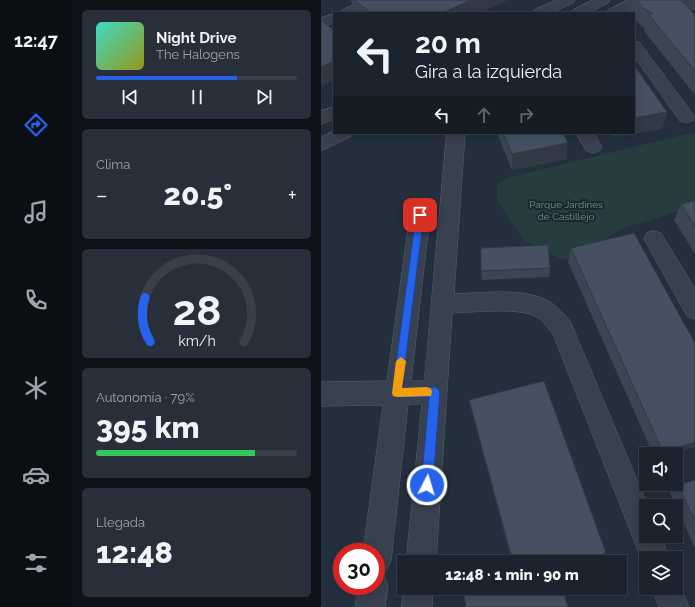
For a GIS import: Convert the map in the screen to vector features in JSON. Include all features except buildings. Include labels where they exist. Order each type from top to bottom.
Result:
[{"type":"street","points":[[541,12],[568,0]]},
{"type":"street","points":[[615,12],[639,0]]},
{"type":"street","points":[[689,0],[695,6]]},
{"type":"street","points":[[349,12],[366,2]]},
{"type":"street","points":[[580,12],[598,2],[607,12]]},
{"type":"street","points":[[321,23],[333,18]]},
{"type":"street","points":[[635,46],[686,117]]},
{"type":"street","points":[[321,118],[333,112]]},
{"type":"street","points":[[321,145],[342,134]]},
{"type":"street","points":[[422,555],[456,134]]},
{"type":"street","points":[[378,543],[420,215]]},
{"type":"street","points":[[654,239],[695,309]]},
{"type":"street","points":[[443,304],[525,303],[539,307],[551,316],[562,328],[652,551]]},
{"type":"street","points":[[321,394],[435,392]]},
{"type":"street","points":[[370,607],[372,595]]},
{"type":"street","points":[[417,607],[418,595]]},
{"type":"street","points":[[670,595],[674,607]]},
{"type":"green space","name":"Parque Jardines de Castillejo","points":[[695,132],[695,206],[621,229],[580,255],[563,260],[524,241],[497,200],[497,184],[507,178]]},
{"type":"slow traffic","points":[[401,361],[397,393],[427,392]]},
{"type":"route","points":[[420,215],[397,393],[435,392],[427,485]]}]
